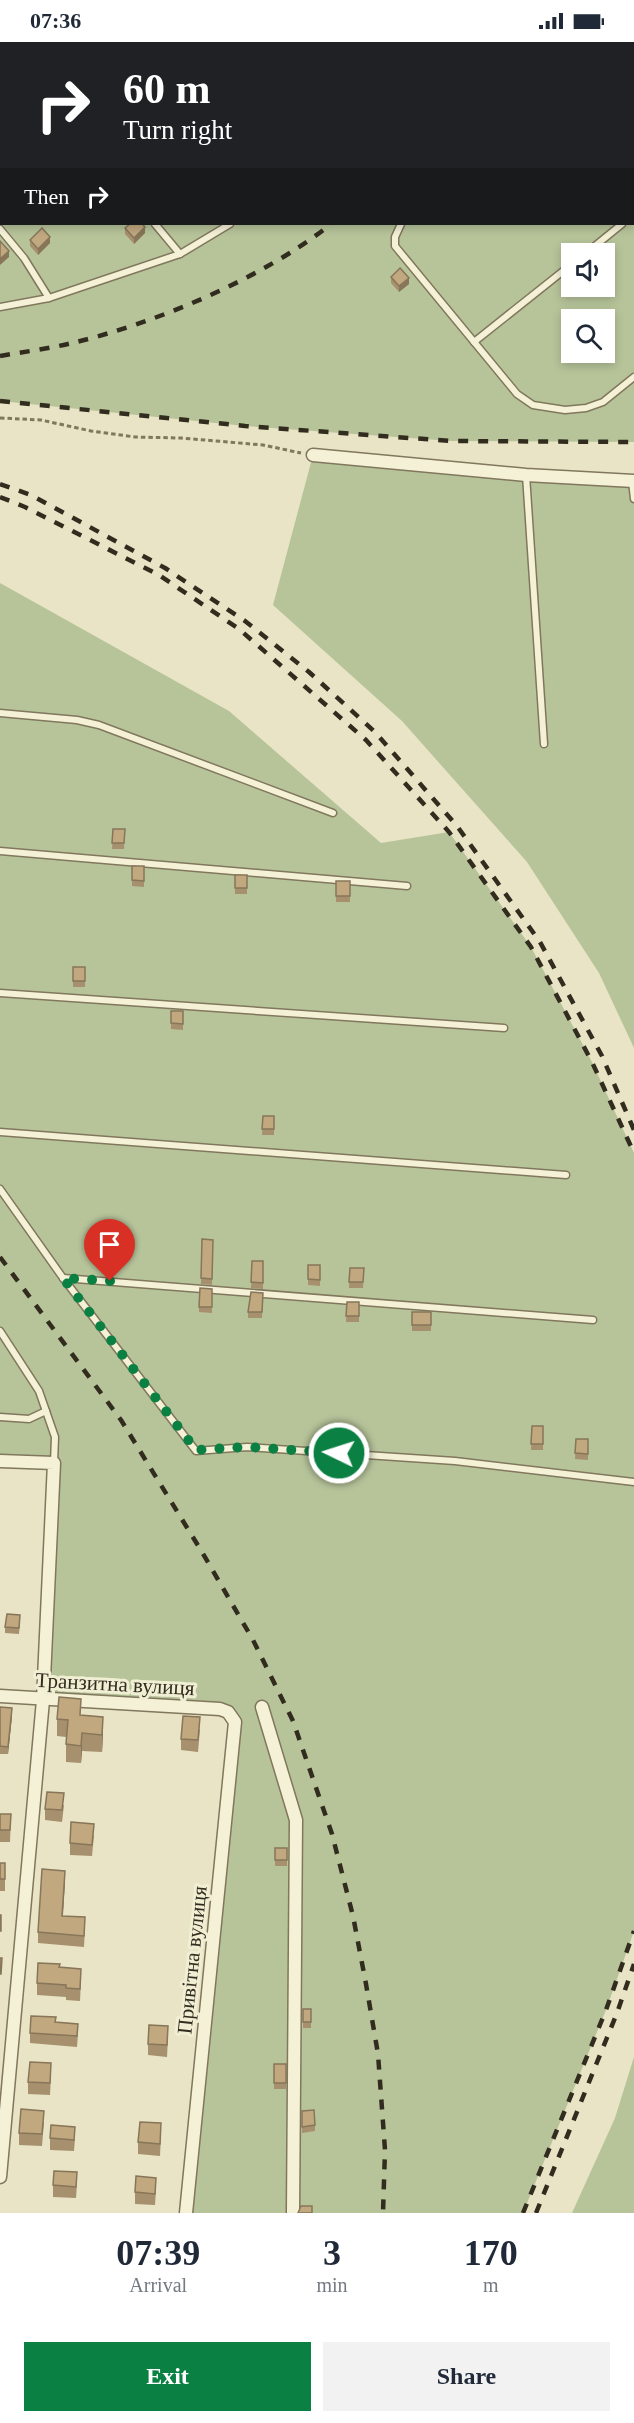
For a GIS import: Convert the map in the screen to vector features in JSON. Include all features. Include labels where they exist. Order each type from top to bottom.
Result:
[{"type":"street","points":[[313,455],[526,475],[633,481]]},
{"type":"street","points":[[0,1461],[54,1463],[43,1700],[0,2177]]},
{"type":"street","name":"Транзитна вулиця","points":[[0,1696],[220,1709],[228,1712]]},
{"type":"street","points":[[262,1707],[296,1820],[292,2213]]},
{"type":"street","name":"Привітна вулиця","points":[[186,2213],[235,1722],[228,1712]]},
{"type":"lane","points":[[156,225],[180,254]]},
{"type":"lane","points":[[0,307],[49,298],[180,254],[228,225]]},
{"type":"lane","points":[[401,225],[395,237],[395,246],[517,394],[533,405],[565,410],[586,408],[603,402],[634,377]]},
{"type":"lane","points":[[599,243],[621,225]]},
{"type":"lane","points":[[0,229],[24,258],[49,298]]},
{"type":"lane","points":[[474,342],[561,273]]},
{"type":"lane","points":[[526,475],[544,744]]},
{"type":"lane","points":[[633,481],[634,499]]},
{"type":"lane","points":[[0,713],[77,720],[99,725],[333,813]]},
{"type":"lane","points":[[0,851],[407,886]]},
{"type":"lane","points":[[0,993],[504,1028]]},
{"type":"lane","points":[[0,1132],[566,1175]]},
{"type":"lane","points":[[0,1189],[63,1278],[196,1450],[247,1447],[455,1461],[634,1482]]},
{"type":"lane","points":[[63,1278],[593,1320]]},
{"type":"lane","points":[[0,1331],[39,1391],[55,1437],[54,1463]]},
{"type":"lane","points":[[0,1417],[28,1419],[46,1411]]},
{"type":"path","points":[[0,418],[41,420],[91,431],[135,437],[182,438],[263,445],[313,455]]},
{"type":"green space","points":[[0,225],[634,225],[634,442],[451,441],[245,426],[0,401]]},
{"type":"green space","points":[[313,455],[634,481],[634,1048],[599,973],[527,862],[402,721],[273,605]]},
{"type":"green space","points":[[0,583],[229,711],[381,843],[449,832],[531,947],[592,1062],[634,1153],[634,1931],[606,2010],[523,2213],[186,2213],[235,1722],[228,1712],[43,1700],[54,1464],[0,1461]]},
{"type":"green space","points":[[634,2057],[634,2213],[572,2213],[615,2118]]},
{"type":"building","points":[[129,225],[145,227],[134,238],[125,228]]},
{"type":"building","points":[[42,228],[50,237],[38,249],[30,240]]},
{"type":"building","points":[[0,241],[9,251],[0,259]]},
{"type":"building","points":[[400,268],[409,278],[399,286],[391,277]]},
{"type":"building","points":[[113,829],[125,829],[124,843],[112,843]]},
{"type":"building","points":[[132,866],[144,866],[144,881],[132,880]]},
{"type":"building","points":[[235,875],[247,875],[247,888],[235,888]]},
{"type":"building","points":[[336,881],[350,881],[350,896],[336,896]]},
{"type":"building","points":[[73,967],[85,967],[85,981],[73,981]]},
{"type":"building","points":[[171,1011],[183,1011],[183,1024],[171,1023]]},
{"type":"building","points":[[263,1116],[274,1116],[274,1129],[262,1129]]},
{"type":"building","points":[[202,1239],[213,1240],[212,1279],[201,1278]]},
{"type":"building","points":[[252,1261],[263,1261],[263,1283],[251,1282]]},
{"type":"building","points":[[308,1265],[320,1265],[320,1280],[308,1279]]},
{"type":"building","points":[[350,1268],[364,1268],[363,1282],[349,1282]]},
{"type":"building","points":[[200,1288],[212,1289],[212,1307],[199,1307]]},
{"type":"building","points":[[251,1292],[263,1293],[262,1312],[248,1312]]},
{"type":"building","points":[[347,1302],[359,1302],[359,1316],[346,1316]]},
{"type":"building","points":[[412,1312],[431,1312],[431,1325],[412,1325]]},
{"type":"building","points":[[532,1426],[543,1426],[543,1444],[531,1444]]},
{"type":"building","points":[[576,1439],[588,1439],[588,1454],[575,1453]]},
{"type":"building","points":[[7,1614],[20,1615],[19,1628],[5,1627]]},
{"type":"building","points":[[59,1697],[81,1699],[80,1715],[103,1717],[102,1735],[82,1733],[81,1746],[66,1744],[68,1720],[57,1719]]},
{"type":"building","points":[[0,1707],[12,1708],[8,1747],[0,1746]]},
{"type":"building","points":[[183,1716],[200,1717],[198,1740],[181,1739]]},
{"type":"building","points":[[47,1792],[64,1793],[62,1810],[45,1809]]},
{"type":"building","points":[[0,1814],[11,1814],[10,1830],[0,1830]]},
{"type":"building","points":[[71,1822],[94,1824],[92,1845],[70,1843]]},
{"type":"building","points":[[275,1848],[287,1848],[287,1860],[275,1860]]},
{"type":"building","points":[[0,1863],[5,1863],[5,1879],[0,1879]]},
{"type":"building","points":[[42,1869],[65,1871],[62,1916],[85,1917],[84,1936],[38,1932]]},
{"type":"building","points":[[0,1958],[2,1958],[1,1974],[0,1974]]},
{"type":"building","points":[[38,1963],[60,1964],[59,1967],[81,1969],[80,1989],[66,1988],[66,1985],[37,1983]]},
{"type":"building","points":[[303,2009],[311,2009],[311,2022],[303,2022]]},
{"type":"building","points":[[31,2016],[56,2017],[55,2022],[78,2024],[77,2036],[30,2033]]},
{"type":"building","points":[[149,2025],[168,2026],[167,2045],[148,2044]]},
{"type":"building","points":[[30,2062],[51,2063],[50,2083],[28,2082]]},
{"type":"building","points":[[274,2064],[286,2064],[286,2083],[274,2083]]},
{"type":"building","points":[[21,2109],[44,2111],[42,2134],[19,2133]]},
{"type":"building","points":[[314,2110],[315,2125],[302,2127],[302,2111]]},
{"type":"building","points":[[140,2122],[161,2123],[160,2144],[138,2142]]},
{"type":"building","points":[[51,2125],[75,2127],[74,2140],[50,2138]]},
{"type":"building","points":[[54,2171],[77,2172],[76,2187],[53,2185]]},
{"type":"building","points":[[136,2176],[156,2178],[155,2194],[135,2192]]},
{"type":"building","points":[[301,2206],[312,2206],[312,2213],[298,2213]]},
{"type":"railway","points":[[0,356],[68,344],[136,325],[171,312],[240,281],[273,263],[330,225]]},
{"type":"railway","points":[[0,401],[245,426],[451,441],[634,442]]},
{"type":"railway","points":[[0,484],[31,495],[165,568],[245,621],[309,672],[375,732],[457,826],[540,942],[602,1056],[634,1130]]},
{"type":"railway","points":[[0,497],[25,507],[159,575],[239,629],[366,740],[449,832],[531,947],[592,1062],[634,1153]]},
{"type":"railway","points":[[0,1257],[121,1420],[253,1640],[293,1721],[332,1834],[353,1916],[366,1984],[378,2054],[385,2150],[383,2213]]},
{"type":"railway","points":[[523,2213],[606,2010],[634,1931]]},
{"type":"railway","points":[[536,2213],[617,2013],[634,1964]]},
{"type":"route","points":[[110,1281],[63,1278],[196,1450],[247,1447],[339,1453]]}]
